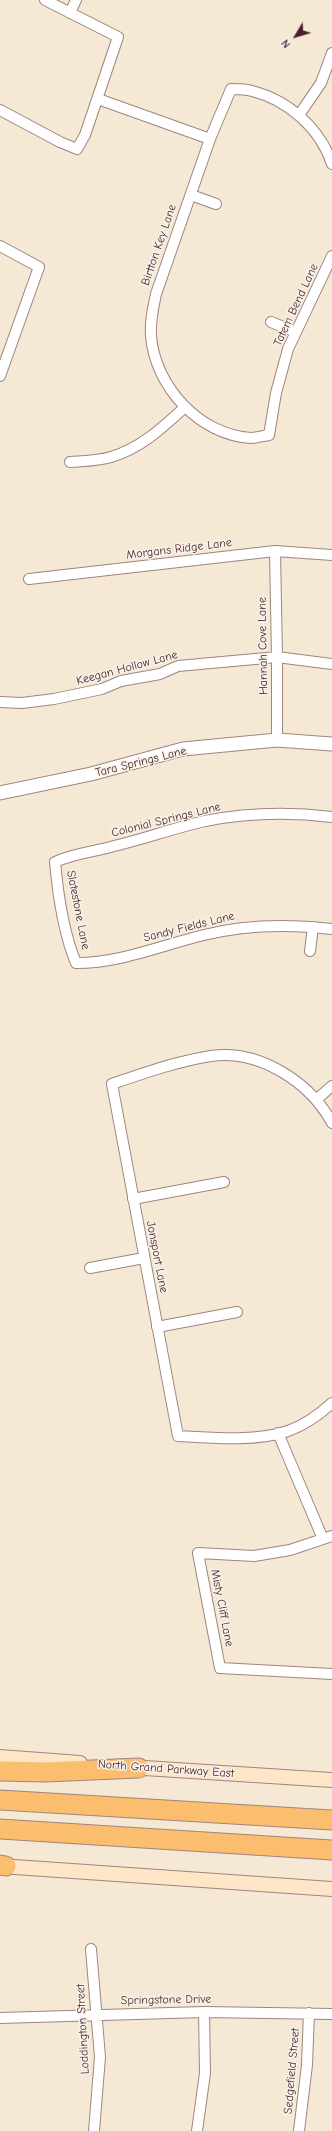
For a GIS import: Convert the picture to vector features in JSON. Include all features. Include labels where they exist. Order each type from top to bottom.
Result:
[{"type":"highway","points":[[0,1771],[45,1772],[139,1768]]},
{"type":"highway","points":[[0,1800],[332,1820]]},
{"type":"highway","points":[[0,1829],[332,1850]]},
{"type":"main road","name":"North Grand Parkway East","points":[[0,1757],[139,1768],[332,1780]]},
{"type":"main road","points":[[2,1866],[332,1889]]},
{"type":"street","points":[[0,110],[60,142],[77,149],[85,135],[118,37],[45,0]]},
{"type":"street","points":[[70,13],[76,0]]},
{"type":"street","points":[[332,52],[321,83],[299,115],[319,138],[332,164]]},
{"type":"street","name":"Birtton Key Lane","points":[[269,435],[252,438],[220,430],[185,407],[166,382],[157,366],[151,336],[150,318],[156,294],[190,195],[210,139],[231,89],[251,90],[270,97],[299,115]]},
{"type":"street","points":[[98,99],[210,139]]},
{"type":"street","points":[[190,195],[216,204]]},
{"type":"street","points":[[0,246],[39,267],[0,376]]},
{"type":"street","name":"Tatem Bend Lane","points":[[269,435],[281,374],[288,349],[332,256]]},
{"type":"street","points":[[271,322],[296,332]]},
{"type":"street","points":[[70,462],[110,458],[135,447],[153,436],[185,407]]},
{"type":"street","name":"Morgans Ridge Lane","points":[[29,579],[275,551],[332,555]]},
{"type":"street","name":"Hannah Cove Lane","points":[[275,551],[278,657],[277,740]]},
{"type":"street","name":"Keegan Hollow Lane","points":[[0,702],[22,703],[54,699],[102,689],[121,681],[160,674],[178,666],[278,657],[332,664]]},
{"type":"street","name":"Tara Springs Lane","points":[[0,793],[91,774],[183,749],[277,740],[332,744]]},
{"type":"street","name":"Colonial Springs Lane","points":[[56,862],[72,855],[113,847],[206,821],[247,815],[280,814],[332,817]]},
{"type":"street","name":"Slatestone Lane","points":[[56,862],[57,880],[69,946],[76,963]]},
{"type":"street","name":"Sandy Fields Lane","points":[[76,963],[93,963],[146,952],[204,935],[240,927],[267,925],[332,929]]},
{"type":"street","points":[[310,951],[313,927]]},
{"type":"street","name":"Jonsport Lane","points":[[278,1433],[261,1437],[178,1436],[112,1084],[185,1062],[213,1056],[236,1056],[266,1064],[292,1078],[317,1099]]},
{"type":"street","points":[[332,1086],[317,1099],[332,1123]]},
{"type":"street","points":[[133,1199],[224,1182]]},
{"type":"street","points":[[90,1268],[144,1258]]},
{"type":"street","points":[[157,1327],[237,1312]]},
{"type":"street","points":[[328,1538],[278,1433],[303,1424],[332,1403]]},
{"type":"street","name":"Misty Cliff Lane","points":[[328,1538],[290,1550],[254,1556],[198,1553],[220,1668],[332,1674]]},
{"type":"street","name":"Loddington Street","points":[[91,1949],[100,2057],[94,2131]]},
{"type":"street","points":[[197,2131],[205,2073],[204,2012]]},
{"type":"street","name":"Springstone Drive","points":[[0,2018],[204,2012],[332,2014]]},
{"type":"street","name":"Sedgefield Street","points":[[299,2131],[307,2065],[309,2013]]}]
